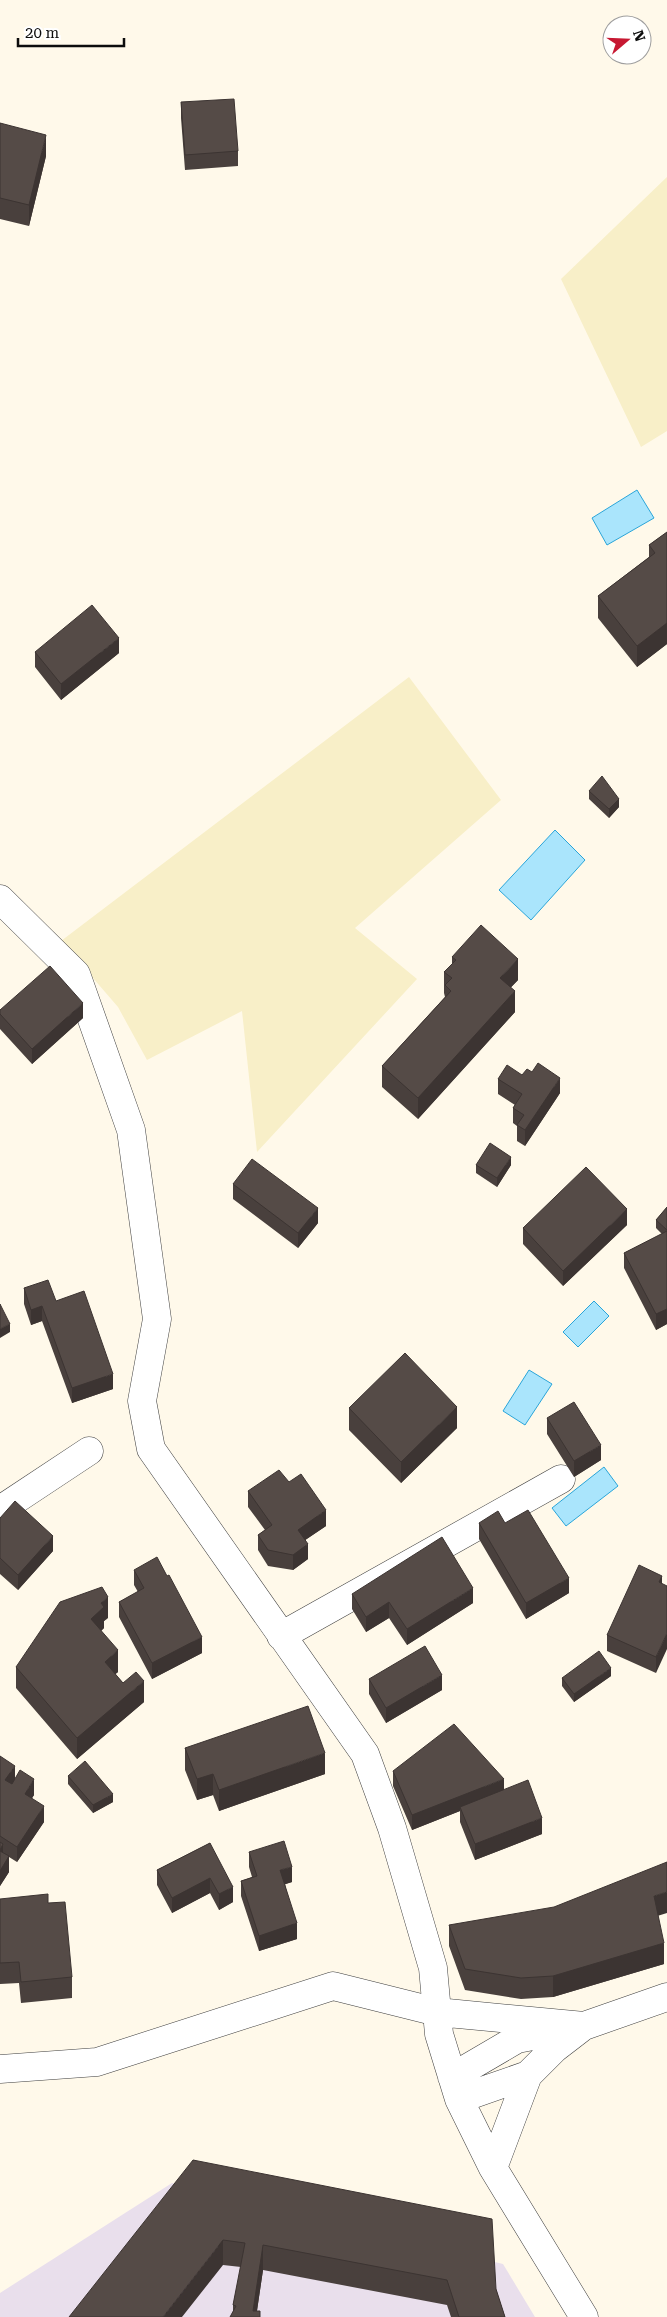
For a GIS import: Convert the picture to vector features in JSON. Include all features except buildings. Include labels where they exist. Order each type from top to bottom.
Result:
[{"type":"street","points":[[0,899],[76,974],[131,1130],[157,1319],[142,1401],[151,1449],[365,1754],[392,1828],[433,1968],[439,2034],[456,2088],[494,2168],[584,2317]]},
{"type":"street","points":[[0,1513],[6,1506],[90,1451]]},
{"type":"street","points":[[282,1636],[561,1479]]},
{"type":"street","points":[[0,2069],[97,2062],[333,1986],[437,2012],[584,2026]]},
{"type":"street","points":[[456,2088],[517,2039],[584,2026],[667,1997]]},
{"type":"street","points":[[494,2168],[528,2075],[554,2050],[584,2026]]},
{"type":"street","points":[[456,2088],[528,2075]]},
{"type":"shaded area","points":[[667,177],[667,431],[641,447],[561,279]]},
{"type":"shaded area","points":[[409,677],[501,800],[355,928],[417,979],[257,1152],[242,1011],[147,1060],[118,1007],[61,941]]},
{"type":"shaded area","points":[[172,2183],[503,2264],[535,2317],[0,2317],[0,2293]]},
{"type":"water","points":[[637,490],[654,518],[607,545],[592,518]]},
{"type":"water","points":[[555,830],[585,860],[531,920],[499,890]]},
{"type":"water","points":[[594,1301],[609,1316],[578,1347],[563,1332]]},
{"type":"water","points":[[529,1370],[552,1384],[525,1425],[503,1411]]},
{"type":"water","points":[[604,1467],[618,1486],[566,1526],[552,1508]]}]
